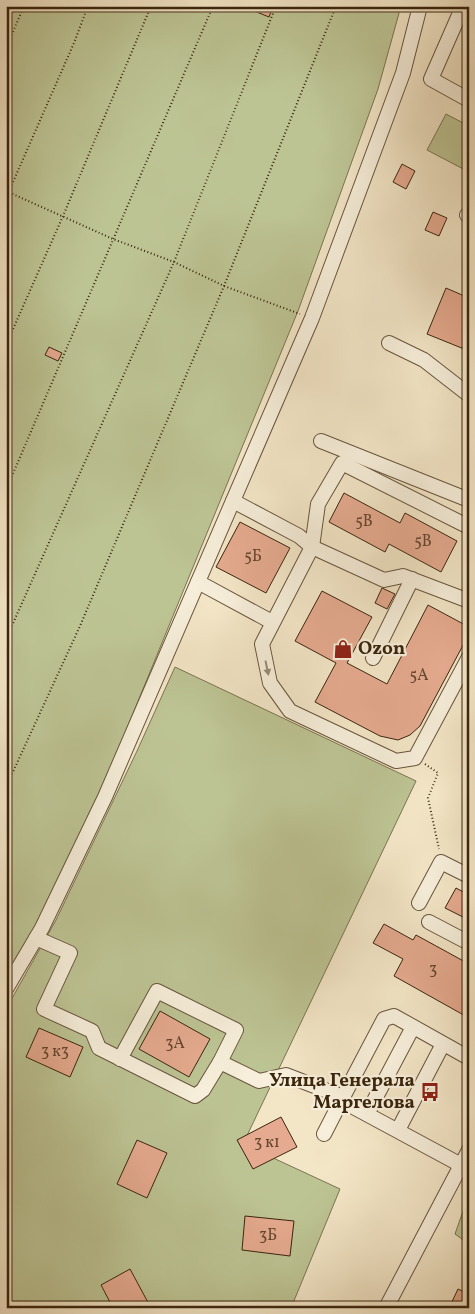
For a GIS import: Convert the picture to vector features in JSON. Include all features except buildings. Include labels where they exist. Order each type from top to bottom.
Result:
[{"type":"street","points":[[6,989],[36,938],[105,797],[312,318],[403,73],[420,6]]},
{"type":"street","points":[[463,6],[431,79],[469,100]]},
{"type":"street","points":[[389,343],[424,360],[469,395]]},
{"type":"street","points":[[321,441],[469,500]]},
{"type":"street","points":[[469,527],[342,463],[318,504],[312,547],[262,644],[270,683],[290,712],[396,761],[416,758],[469,657]]},
{"type":"street","points":[[233,501],[299,536],[312,547],[384,580],[403,576],[468,600]]},
{"type":"street","points":[[373,658],[412,579]]},
{"type":"street","points":[[198,582],[272,622]]},
{"type":"street","points":[[419,903],[441,862],[469,876]]},
{"type":"street","points":[[429,922],[469,943]]},
{"type":"street","points":[[36,938],[70,953],[44,1010],[92,1031],[99,1048],[120,1059],[195,1096],[203,1090],[236,1030],[157,991],[120,1059]]},
{"type":"street","points":[[324,1134],[384,1019],[394,1016],[469,1058]]},
{"type":"street","points":[[367,1114],[413,1027]]},
{"type":"street","points":[[398,1130],[444,1044]]},
{"type":"street","points":[[220,1062],[259,1081],[286,1075],[343,1097],[346,1103],[461,1165]]},
{"type":"street","points":[[386,1308],[469,1150]]},
{"type":"path","points":[[6,48],[24,6]]},
{"type":"path","points":[[6,198],[74,43],[88,6]]},
{"type":"path","points":[[6,344],[63,216],[151,6]]},
{"type":"path","points":[[6,490],[213,6]]},
{"type":"path","points":[[6,639],[174,262],[276,6]]},
{"type":"path","points":[[6,787],[80,626],[224,286],[336,6]]},
{"type":"path","points":[[8,191],[113,239],[174,262],[224,286],[312,318]]},
{"type":"path","points":[[416,758],[438,772],[428,798],[441,862]]},
{"type":"green space","points":[[6,6],[401,6],[378,89],[298,311],[100,794],[43,914],[6,977]]},
{"type":"green space","points":[[446,114],[469,126],[469,172],[427,150]]},
{"type":"green space","points":[[175,667],[416,781],[243,1144],[340,1189],[291,1308],[6,1308],[6,1009],[56,920]]},
{"type":"green space","points":[[469,1194],[469,1244],[455,1234]]},
{"type":"place","name":"Ozon","points":[[343,649]]},
{"type":"place","name":"Улица Генерала Маргелова","points":[[430,1092]]}]
